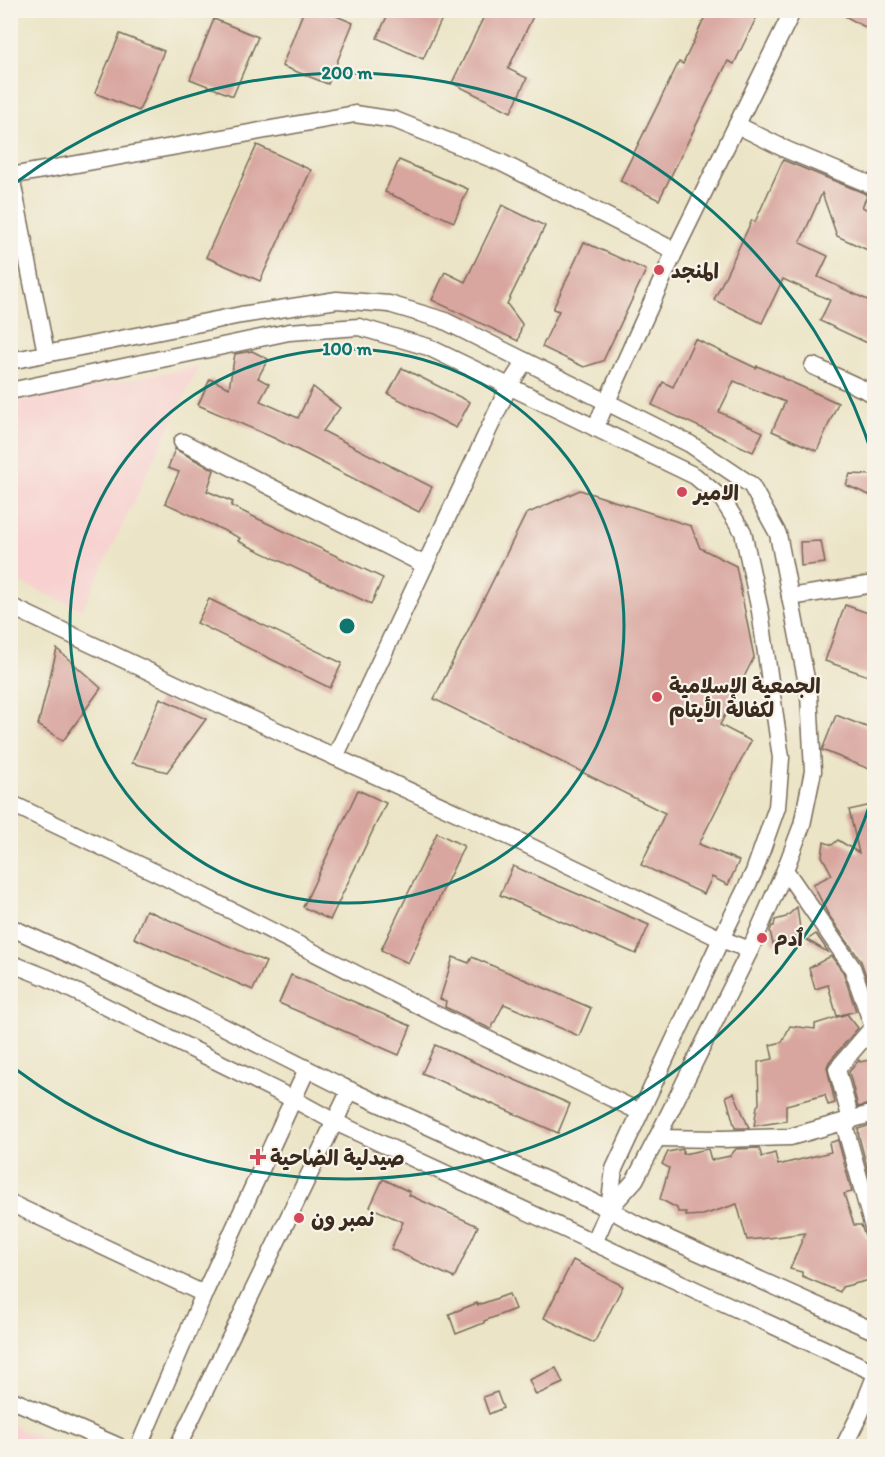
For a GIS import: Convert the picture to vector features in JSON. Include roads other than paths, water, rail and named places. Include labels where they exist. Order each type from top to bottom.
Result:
[{"type":"street","points":[[596,428],[675,251],[793,10]]},
{"type":"street","points":[[46,353],[11,176],[355,114],[396,120],[502,163],[675,251]]},
{"type":"street","points":[[737,125],[787,150],[873,181]]},
{"type":"street","points":[[10,361],[241,315],[337,300],[388,304],[442,321],[525,361],[690,444],[750,485],[778,534],[809,694],[813,771],[802,825],[750,950],[635,1180],[609,1209]]},
{"type":"street","points":[[10,391],[289,332],[360,327],[428,347],[696,476],[722,499],[743,532],[760,612],[781,758],[777,807],[754,872],[614,1169],[609,1209],[594,1243]]},
{"type":"street","points":[[335,757],[509,386],[525,361]]},
{"type":"street","points":[[813,366],[874,394]]},
{"type":"street","points":[[182,442],[425,565]]},
{"type":"street","points":[[790,597],[874,584]]},
{"type":"street","points":[[10,606],[521,842],[721,939],[750,950]]},
{"type":"street","points":[[10,803],[167,878],[449,1021],[640,1112]]},
{"type":"street","points":[[785,870],[852,967],[873,1027],[837,1069],[850,1120],[845,1127],[874,1231]]},
{"type":"street","points":[[10,927],[182,1006],[350,1090],[609,1209],[638,1225],[874,1331]]},
{"type":"street","points":[[10,963],[48,978],[335,1122],[874,1372]]},
{"type":"street","points":[[139,1446],[204,1294],[307,1069]]},
{"type":"street","points":[[178,1446],[350,1090]]},
{"type":"street","points":[[657,1138],[790,1137],[874,1113]]},
{"type":"street","points":[[10,1203],[204,1294]]},
{"type":"street","points":[[844,1446],[874,1379]]},
{"type":"street","points":[[10,1399],[118,1446]]},
{"type":"place","name":"المنجد","points":[[659,270]]},
{"type":"place","name":"الامير","points":[[682,492]]},
{"type":"place","name":"الجمعية الإسلامية لكفالة الأيتام","points":[[657,697]]},
{"type":"place","name":"ٱدم","points":[[762,938]]},
{"type":"place","name":"صيدلية الضاحية","points":[[258,1157]]},
{"type":"place","name":"نمبر ون","points":[[299,1218]]}]
